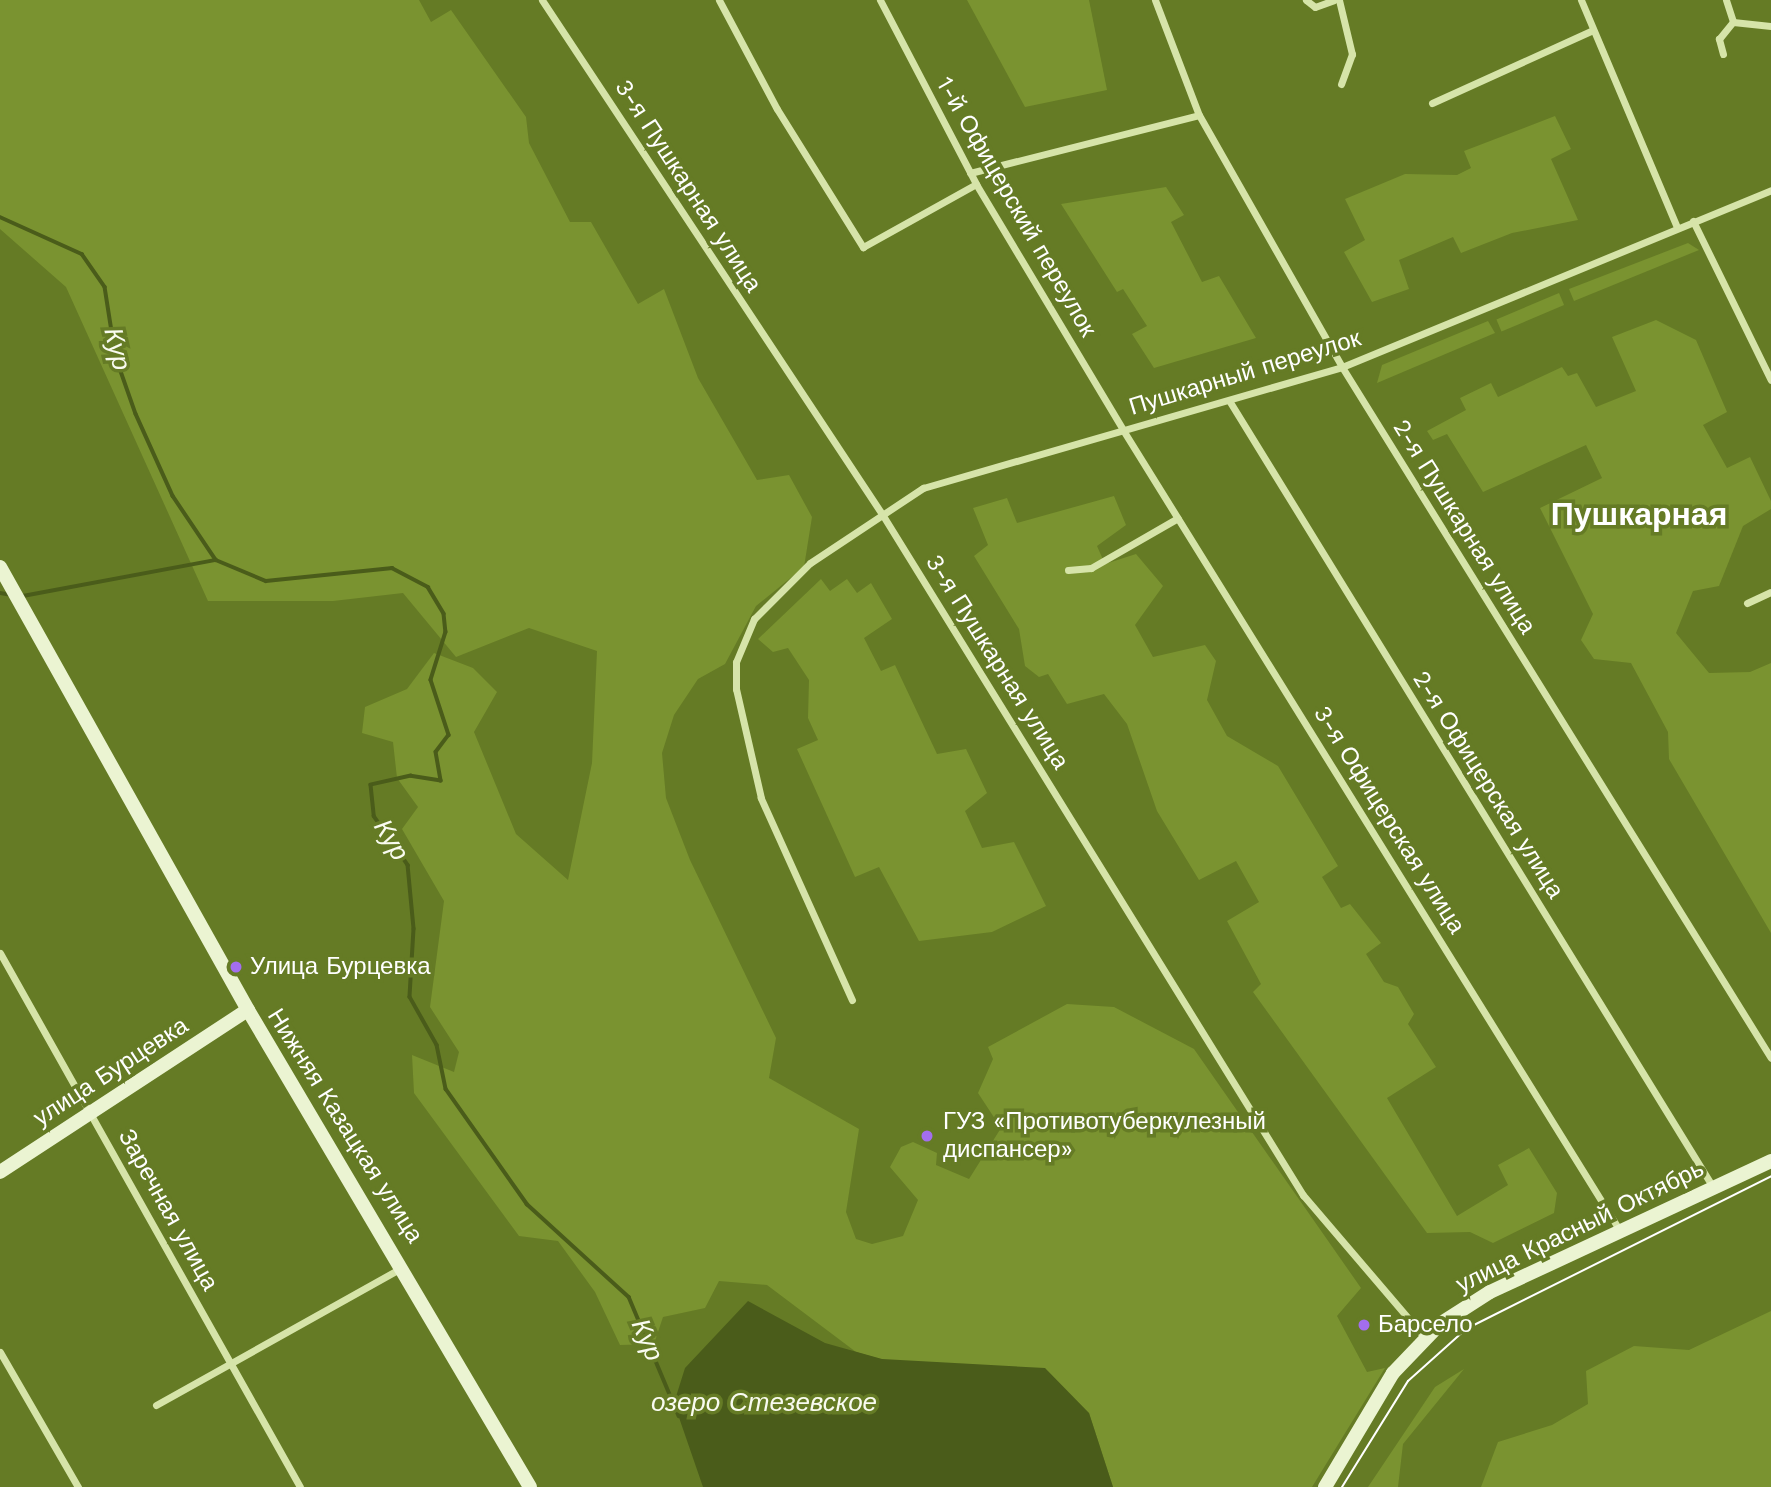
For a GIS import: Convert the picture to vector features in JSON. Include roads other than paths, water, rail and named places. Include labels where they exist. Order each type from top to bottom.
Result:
[{"type":"street","name":"3-я Пушкарная улица","points":[[542,0],[882,514],[1303,1195],[1425,1338]]},
{"type":"street","points":[[719,0],[776,109],[863,247],[976,184]]},
{"type":"street","name":"1-й Офицерский переулок","points":[[880,0],[976,184],[1123,430]]},
{"type":"street","name":"2-я Пушкарная улица","points":[[1155,0],[1199,115],[1342,368],[1771,1058]]},
{"type":"street","points":[[1306,0],[1315,7],[1336,0],[1352,54],[1341,84]]},
{"type":"street","points":[[1581,0],[1591,31],[1676,226]]},
{"type":"street","points":[[1726,0],[1733,22]]},
{"type":"street","points":[[1733,22],[1771,26]]},
{"type":"street","points":[[1723,54],[1719,39],[1733,22]]},
{"type":"street","points":[[1432,103],[1591,31]]},
{"type":"street","points":[[970,173],[1199,115]]},
{"type":"street","name":"Пушкарный переулок","points":[[852,1000],[757,785],[742,729],[736,662],[754,619],[778,592],[882,514],[923,488],[1342,368],[1676,226],[1771,190]]},
{"type":"street","points":[[1693,221],[1771,380]]},
{"type":"street","name":"2-я Офицерская улица","points":[[1230,402],[1714,1188]]},
{"type":"street","name":"3-я Офицерская улица","points":[[1123,430],[1620,1232]]},
{"type":"street","points":[[1068,570],[1091,568],[1178,518]]},
{"type":"street","name":"Нижняя Казацкая улица","points":[[0,567],[247,1010],[404,1266],[530,1487]]},
{"type":"street","points":[[1747,603],[1771,592]]},
{"type":"street","name":"Заречная улица","points":[[0,953],[300,1487]]},
{"type":"street","name":"улица Бурцевка","points":[[0,1172],[247,1010]]},
{"type":"street","name":"улица Красный Октябрь","points":[[1325,1487],[1381,1391],[1425,1338],[1474,1300],[1771,1161]]},
{"type":"street","points":[[156,1405],[404,1266]]},
{"type":"street","points":[[0,1352],[78,1487]]},
{"type":"water","name":"озеро Стезевское","points":[[748,1301],[825,1343],[882,1359],[1045,1368],[1089,1413],[1113,1487],[703,1487],[674,1403],[685,1368]]},
{"type":"waterway","name":"Кур","points":[[0,217],[82,254],[105,287],[116,357],[136,414],[173,496],[216,560],[266,581],[392,568],[428,587],[444,614],[446,632],[431,680],[449,735],[436,752],[441,781],[411,776],[371,785],[374,816],[408,865],[414,929],[410,997],[437,1045],[446,1089],[527,1204],[629,1297],[679,1416]]},
{"type":"waterway","points":[[23,596],[216,560]]},
{"type":"waterway","points":[[0,593],[12,595]]},
{"type":"tram line","points":[[1342,1487],[1408,1381],[1466,1329],[1771,1176]]},
{"type":"place","name":"Улица Бурцевка","points":[[236,967]]},
{"type":"place","name":"ГУЗ «Противотуберкулезный диспансер»","points":[[927,1136]]},
{"type":"place","name":"Барсело","points":[[1364,1325]]},
{"type":"district","name":"Пушкарная","points":[[1639,514]]}]
